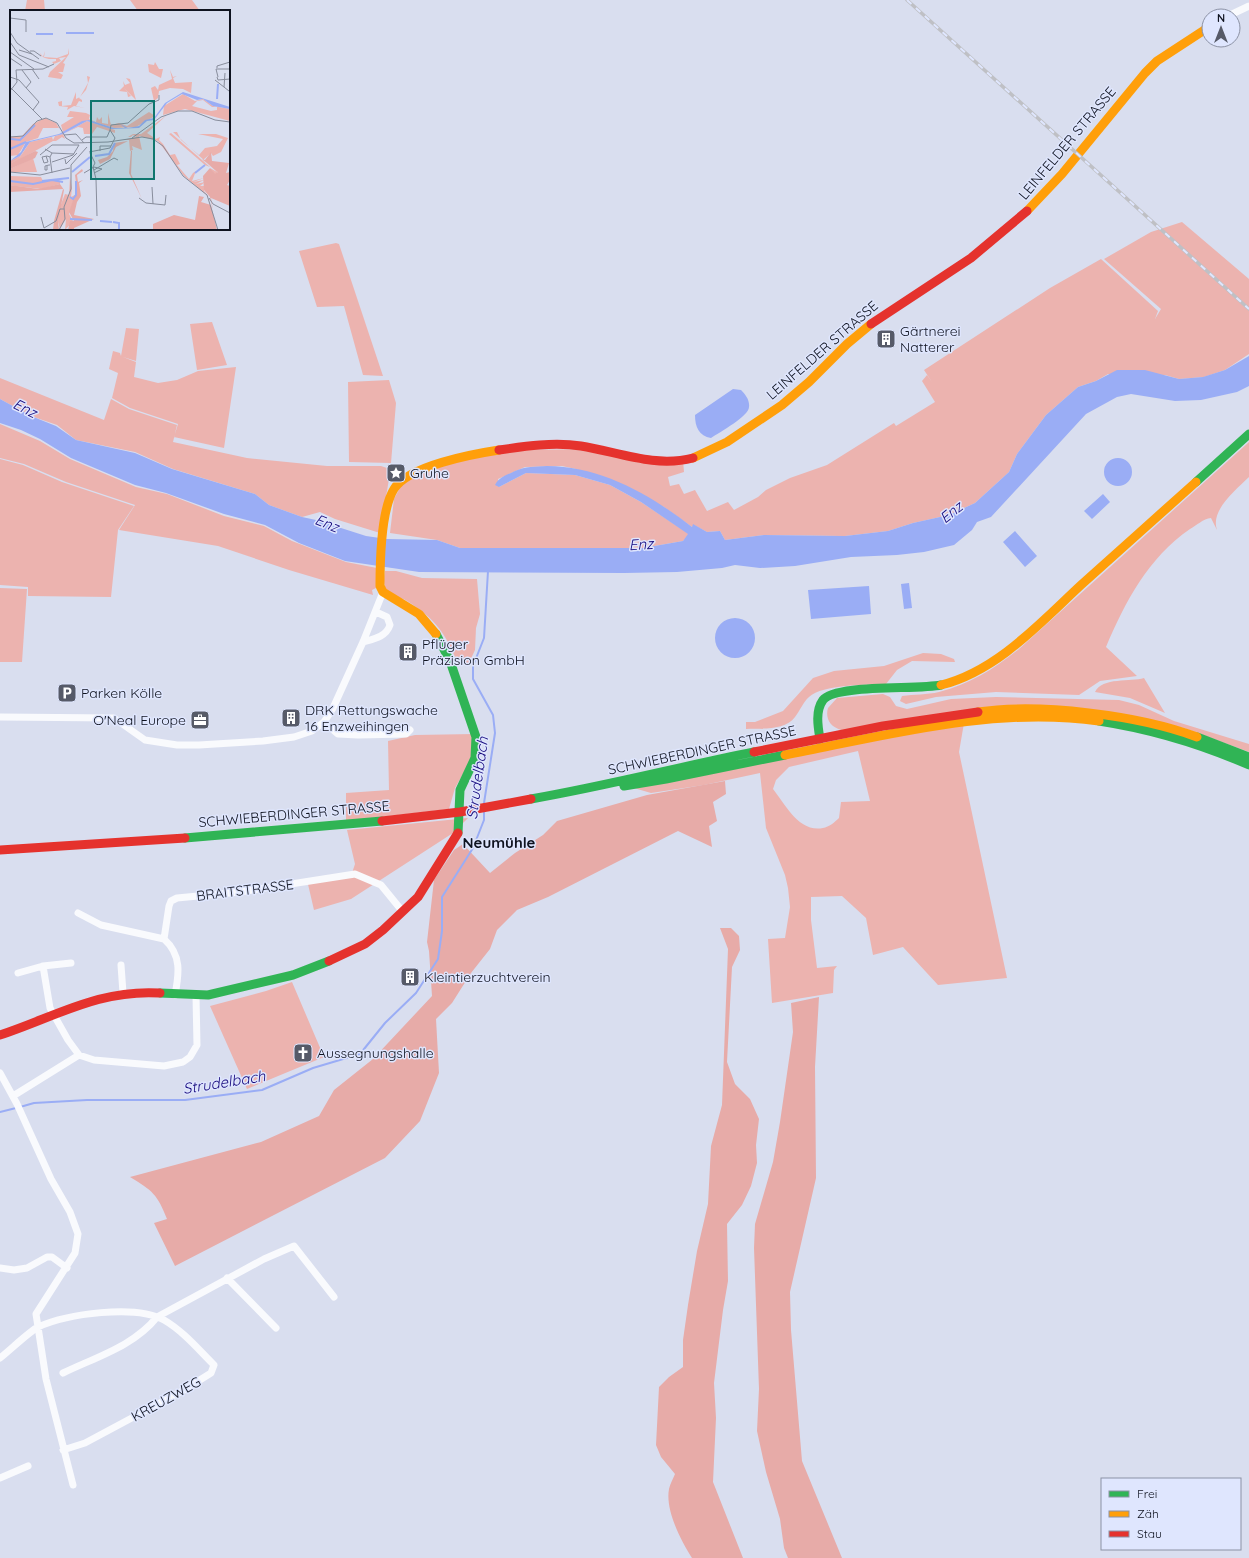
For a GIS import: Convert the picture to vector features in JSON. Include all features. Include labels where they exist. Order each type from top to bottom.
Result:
[{"type":"street","name":"LEINFELDER STRASSE","points":[[382,592],[380,582],[385,532],[393,491],[403,480],[422,470],[470,455],[549,444],[576,446],[641,459],[669,461],[689,459],[704,454],[732,440],[792,397],[850,342],[878,318],[977,253],[1010,228],[1047,191],[1145,73],[1157,61],[1201,32]]},
{"type":"street","points":[[1249,434],[1016,644],[990,664],[974,673],[937,686],[906,690],[845,691],[832,693],[823,699],[819,708],[820,743],[834,745],[911,731],[987,720],[1062,719],[1095,721],[1161,734],[1221,753],[1249,765]]},
{"type":"street","points":[[0,717],[114,718],[145,740],[177,745],[199,745],[294,737],[312,731],[324,722],[333,708],[376,612],[382,592],[405,604],[419,614],[431,627],[450,661],[462,693],[475,733],[476,750],[475,758],[460,790],[458,834],[432,877],[418,897],[376,936],[343,956],[281,979],[196,996],[143,992],[123,993],[84,1002],[27,1026],[0,1035]]},
{"type":"street","points":[[363,642],[380,637],[388,630],[390,625],[387,617],[376,612]]},
{"type":"street","name":"SCHWIEBERDINGER STRASSE","points":[[0,850],[147,841],[344,824],[460,812],[589,789],[647,774],[820,743],[883,726],[960,714],[1042,710],[1099,715],[1145,722],[1205,739],[1249,757]]},
{"type":"street","points":[[324,722],[338,734],[406,734],[410,730]]},
{"type":"street","name":"SCHWIEBERDINGER STRASSE","points":[[589,789],[627,786],[810,750],[820,743]]},
{"type":"street","name":"BRAITSTRASSE","points":[[164,939],[169,906],[171,901],[177,898],[274,888],[355,874],[382,885],[403,912]]},
{"type":"street","points":[[78,913],[101,925],[164,939],[172,945],[179,966],[175,995]]},
{"type":"street","points":[[18,973],[43,966],[71,963]]},
{"type":"street","points":[[121,965],[123,993]]},
{"type":"street","points":[[43,966],[50,1008],[55,1014],[68,1040],[80,1055],[94,1060],[164,1066],[183,1062],[190,1057],[197,1045],[196,996]]},
{"type":"street","points":[[13,1096],[80,1055]]},
{"type":"street","points":[[0,1073],[22,1114],[51,1179],[77,1226],[78,1243],[75,1253],[36,1314],[36,1327],[46,1379],[73,1485]]},
{"type":"street","points":[[63,1373],[127,1343],[149,1328],[157,1317],[227,1278],[294,1246],[334,1297]]},
{"type":"street","points":[[0,1268],[14,1270],[27,1268],[52,1257],[66,1268]]},
{"type":"street","points":[[227,1278],[276,1328]]},
{"type":"street","name":"KREUZWEG","points":[[36,1327],[87,1314],[121,1312],[157,1317],[178,1330],[214,1365],[211,1373],[184,1390],[86,1443],[63,1450]]},
{"type":"street","points":[[0,1358],[36,1327]]},
{"type":"street","points":[[1,1475],[28,1466]]},
{"type":"shaded area","points":[[27,0],[44,0],[45,10],[25,10]]},
{"type":"shaded area","points":[[130,0],[192,0],[199,10],[137,10]]},
{"type":"shaded area","points":[[1182,222],[1249,279],[1249,354],[1225,370],[1204,377],[1179,379],[1165,375],[1108,374],[1096,381],[1078,387],[1046,415],[1017,454],[1009,472],[975,503],[949,515],[913,523],[888,531],[845,536],[764,535],[725,540],[720,531],[707,532],[694,525],[692,527],[664,507],[576,469],[562,466],[525,467],[498,479],[499,487],[526,473],[575,475],[610,485],[641,502],[689,534],[683,541],[643,548],[460,548],[437,540],[390,533],[394,499],[401,486],[412,478],[470,455],[502,450],[596,449],[683,460],[684,472],[668,477],[670,486],[679,484],[684,494],[695,490],[707,511],[728,502],[734,510],[758,497],[766,490],[790,478],[827,465],[894,423],[896,426],[935,402],[922,381],[927,375],[932,382],[924,370],[1050,288],[1101,259],[1158,311],[1155,319],[1161,309],[1104,259],[1151,232]]},
{"type":"shaded area","points":[[336,243],[339,244],[383,376],[363,375],[344,306],[317,307],[299,251]]},
{"type":"shaded area","points":[[212,322],[227,365],[197,370],[190,324]]},
{"type":"shaded area","points":[[126,328],[139,329],[136,361],[123,357],[136,362],[134,377],[158,383],[177,380],[198,371],[236,367],[224,448],[174,437],[178,424],[130,408],[112,398],[118,373],[109,369],[113,351],[120,353],[121,356]]},
{"type":"shaded area","points":[[0,378],[104,420],[111,399],[129,409],[177,425],[173,442],[247,458],[327,466],[381,466],[387,468],[389,479],[380,533],[335,519],[320,512],[302,517],[269,505],[255,494],[173,469],[135,452],[76,440],[57,425],[31,416],[0,399]]},
{"type":"shaded area","points":[[389,380],[396,403],[391,463],[349,462],[348,382]]},
{"type":"shaded area","points":[[0,424],[40,441],[70,459],[136,487],[167,494],[224,516],[264,526],[292,541],[346,562],[377,568],[378,587],[372,590],[373,595],[289,570],[218,546],[119,530],[135,505],[66,482],[24,464],[0,458]]},
{"type":"shaded area","points":[[1249,442],[1249,477],[1231,494],[1221,508],[1217,515],[1217,530],[1211,518],[1203,521],[1190,529],[1162,553],[1139,582],[1113,630],[1106,647],[1137,676],[1100,681],[1079,695],[996,692],[936,697],[906,704],[900,701],[902,696],[934,693],[961,685],[981,675],[1010,656]]},
{"type":"shaded area","points":[[0,459],[23,465],[62,482],[134,506],[118,530],[111,597],[28,596],[28,587],[0,585]]},
{"type":"shaded area","points":[[385,571],[396,571],[422,578],[477,579],[480,614],[476,628],[475,650],[468,665],[458,664],[449,644],[439,628],[426,614],[407,601],[393,595],[386,589],[384,582]]},
{"type":"shaded area","points":[[0,588],[27,589],[22,662],[0,662]]},
{"type":"shaded area","points":[[923,653],[941,654],[954,659],[955,662],[912,661],[897,670],[886,684],[835,687],[824,690],[809,697],[795,717],[785,725],[772,728],[746,729],[746,722],[755,722],[783,711],[813,678],[834,671],[884,666]]},
{"type":"shaded area","points":[[1144,678],[1165,713],[1130,698],[1095,692],[1099,687],[1110,682]]},
{"type":"shaded area","points":[[883,694],[890,697],[896,706],[907,709],[951,699],[996,697],[1119,700],[1139,705],[1174,721],[1249,744],[1249,752],[1184,728],[1121,714],[841,730],[834,727],[829,722],[827,715],[828,708],[837,698]]},
{"type":"shaded area","points":[[964,723],[959,752],[1007,978],[938,985],[903,947],[873,955],[866,918],[842,896],[811,897],[811,920],[817,968],[837,966],[834,970],[833,993],[772,1003],[768,939],[785,938],[790,907],[785,875],[766,828],[760,773],[704,785],[651,793],[627,786]],"holes":[[[858,751],[870,801],[841,802],[839,818],[834,823],[827,827],[814,828],[800,822],[773,789],[776,780],[789,767]]]},
{"type":"shaded area","points":[[474,734],[472,758],[455,788],[449,809],[346,821],[346,793],[389,790],[388,741],[415,735]]},
{"type":"shaded area","points":[[725,781],[726,794],[713,802],[717,821],[709,826],[712,847],[678,831],[548,897],[517,910],[497,930],[490,949],[471,973],[452,1003],[436,1019],[439,1073],[420,1121],[385,1158],[175,1266],[154,1223],[167,1219],[157,1198],[144,1186],[130,1177],[261,1142],[319,1116],[334,1090],[373,1059],[432,996],[427,942],[434,880],[454,850],[463,844],[490,873],[515,853],[543,835],[557,821],[647,795]]},
{"type":"shaded area","points":[[468,818],[453,833],[351,899],[314,910],[307,880],[352,873],[355,864],[347,830]]},
{"type":"shaded area","points":[[720,928],[731,928],[739,936],[740,950],[732,967],[727,1062],[735,1084],[750,1099],[759,1119],[756,1145],[757,1163],[751,1186],[742,1205],[727,1224],[728,1281],[714,1383],[716,1418],[713,1482],[743,1558],[692,1558],[675,1525],[669,1506],[669,1489],[675,1474],[661,1457],[656,1445],[659,1387],[669,1377],[683,1367],[683,1340],[688,1305],[697,1251],[708,1204],[711,1146],[722,1105],[728,949]]},
{"type":"shaded area","points":[[292,982],[324,1057],[247,1089],[210,1006],[266,991]]},
{"type":"shaded area","points":[[819,997],[815,1067],[816,1178],[790,1292],[791,1330],[802,1461],[842,1558],[788,1558],[784,1548],[780,1519],[766,1472],[757,1431],[759,1389],[754,1248],[755,1224],[773,1162],[780,1122],[793,1032],[791,1003]]},
{"type":"water","points":[[1249,356],[1249,386],[1237,392],[1201,400],[1175,401],[1131,394],[1117,397],[1086,414],[991,517],[977,522],[972,530],[954,545],[924,552],[851,557],[795,566],[760,568],[735,565],[722,568],[677,572],[624,573],[419,572],[345,561],[299,543],[265,525],[224,514],[166,493],[135,485],[71,458],[40,439],[21,430],[0,423],[0,399],[31,416],[56,426],[76,440],[135,453],[172,469],[255,494],[269,505],[302,517],[366,536],[387,539],[437,540],[460,548],[643,548],[683,541],[688,534],[641,502],[610,485],[575,475],[526,473],[499,487],[495,485],[504,476],[527,467],[567,467],[587,471],[624,484],[660,504],[692,527],[693,524],[707,532],[720,531],[725,540],[764,535],[845,536],[888,531],[913,523],[949,515],[975,503],[1009,472],[1017,454],[1046,415],[1078,387],[1096,381],[1117,370],[1145,370],[1179,379],[1203,377],[1225,370]]},
{"type":"water","points":[[733,389],[741,390],[746,395],[749,404],[748,411],[727,428],[711,438],[703,435],[698,430],[695,415]]},
{"type":"water","points":[[1118,458],[1124,459],[1128,462],[1131,466],[1131,478],[1128,482],[1124,485],[1118,486],[1112,485],[1108,482],[1105,478],[1104,472],[1105,466],[1108,462],[1112,459]]},
{"type":"water","points":[[1103,494],[1110,502],[1092,519],[1084,511]]},
{"type":"water","points":[[1015,531],[1037,556],[1025,567],[1003,542]]},
{"type":"water","points":[[909,583],[912,608],[904,609],[901,584]]},
{"type":"water","points":[[869,586],[871,614],[811,619],[808,590]]},
{"type":"water","points":[[735,618],[743,620],[749,624],[753,630],[755,638],[753,646],[749,652],[743,656],[735,658],[727,656],[721,652],[717,646],[715,638],[717,630],[721,624],[727,620]]},
{"type":"waterway","name":"Strudelbach","points":[[484,803],[495,733],[493,715],[473,679],[473,666],[484,638],[488,571]]},
{"type":"waterway","name":"Strudelbach","points":[[20,1107],[34,1103],[87,1100],[185,1100],[262,1090],[313,1068],[360,1054],[385,1023],[416,993],[438,959],[442,931],[442,897],[473,848],[484,820],[484,812]]},
{"type":"waterway","name":"Strudelbach","points":[[0,1112],[16,1108]]},
{"type":"railway","points":[[907,0],[1249,309]]},
{"type":"traffic: fast","points":[[1196,482],[1249,434]]},
{"type":"traffic: fast","points":[[436,634],[450,661],[476,737],[475,758],[460,790],[458,833]]},
{"type":"traffic: fast","points":[[820,739],[818,729],[820,704],[831,695],[878,688],[941,685]]},
{"type":"traffic: fast","points":[[1099,721],[1138,728],[1176,738],[1213,750],[1249,765]]},
{"type":"traffic: fast","points":[[1197,737],[1249,757]]},
{"type":"traffic: fast","points":[[531,799],[754,752]]},
{"type":"traffic: fast","points":[[624,786],[785,755]]},
{"type":"traffic: fast","points":[[185,838],[382,821]]},
{"type":"traffic: fast","points":[[160,993],[208,995],[293,975],[329,961]]},
{"type":"traffic: slow","points":[[1027,211],[1062,174],[1145,73],[1157,61],[1201,32]]},
{"type":"traffic: slow","points":[[693,458],[727,442],[782,405],[809,382],[847,344],[871,324]]},
{"type":"traffic: slow","points":[[436,634],[419,614],[383,592],[380,586],[382,536],[386,510],[390,498],[394,489],[401,481],[413,474],[442,462],[499,450]]},
{"type":"traffic: slow","points":[[941,685],[981,669],[1017,644],[1196,482]]},
{"type":"traffic: slow","points":[[978,712],[1030,709],[1089,713],[1147,723],[1173,729],[1197,737]]},
{"type":"traffic: slow","points":[[785,755],[902,731],[981,720],[1020,717],[1060,717],[1099,721]]},
{"type":"traffic: jam","points":[[871,324],[971,258],[1027,211]]},
{"type":"traffic: jam","points":[[499,450],[561,444],[581,446],[651,460],[679,461],[693,458]]},
{"type":"traffic: jam","points":[[754,752],[883,726],[978,712]]},
{"type":"traffic: jam","points":[[382,821],[460,812],[531,799]]},
{"type":"traffic: jam","points":[[329,961],[365,944],[383,930],[418,897],[458,833]]},
{"type":"traffic: jam","points":[[0,850],[185,838]]},
{"type":"traffic: jam","points":[[0,1035],[97,1000],[117,995],[160,993]]},
{"type":"place","name":"Gärtnerei Natterer","points":[[886,339]]},
{"type":"place","name":"Gruhe","points":[[396,473]]},
{"type":"place","name":"Pflüger Präzision GmbH","points":[[408,652]]},
{"type":"place","name":"Parken Kölle","points":[[67,693]]},
{"type":"place","name":"DRK Rettungswache 16 Enzweihingen","points":[[291,718]]},
{"type":"place","name":"O'Neal Europe","points":[[200,720]]},
{"type":"place","name":"Kleintierzuchtverein","points":[[410,977]]},
{"type":"place","name":"Aussegnungshalle","points":[[303,1053]]},
{"type":"district","name":"Neumühle","points":[[499,842]]},
{"type":"water label","name":"Enz","points":[[25,408]]},
{"type":"water label","name":"Enz","points":[[951,512]]},
{"type":"water label","name":"Enz","points":[[327,523]]},
{"type":"water label","name":"Enz","points":[[641,544]]}]
